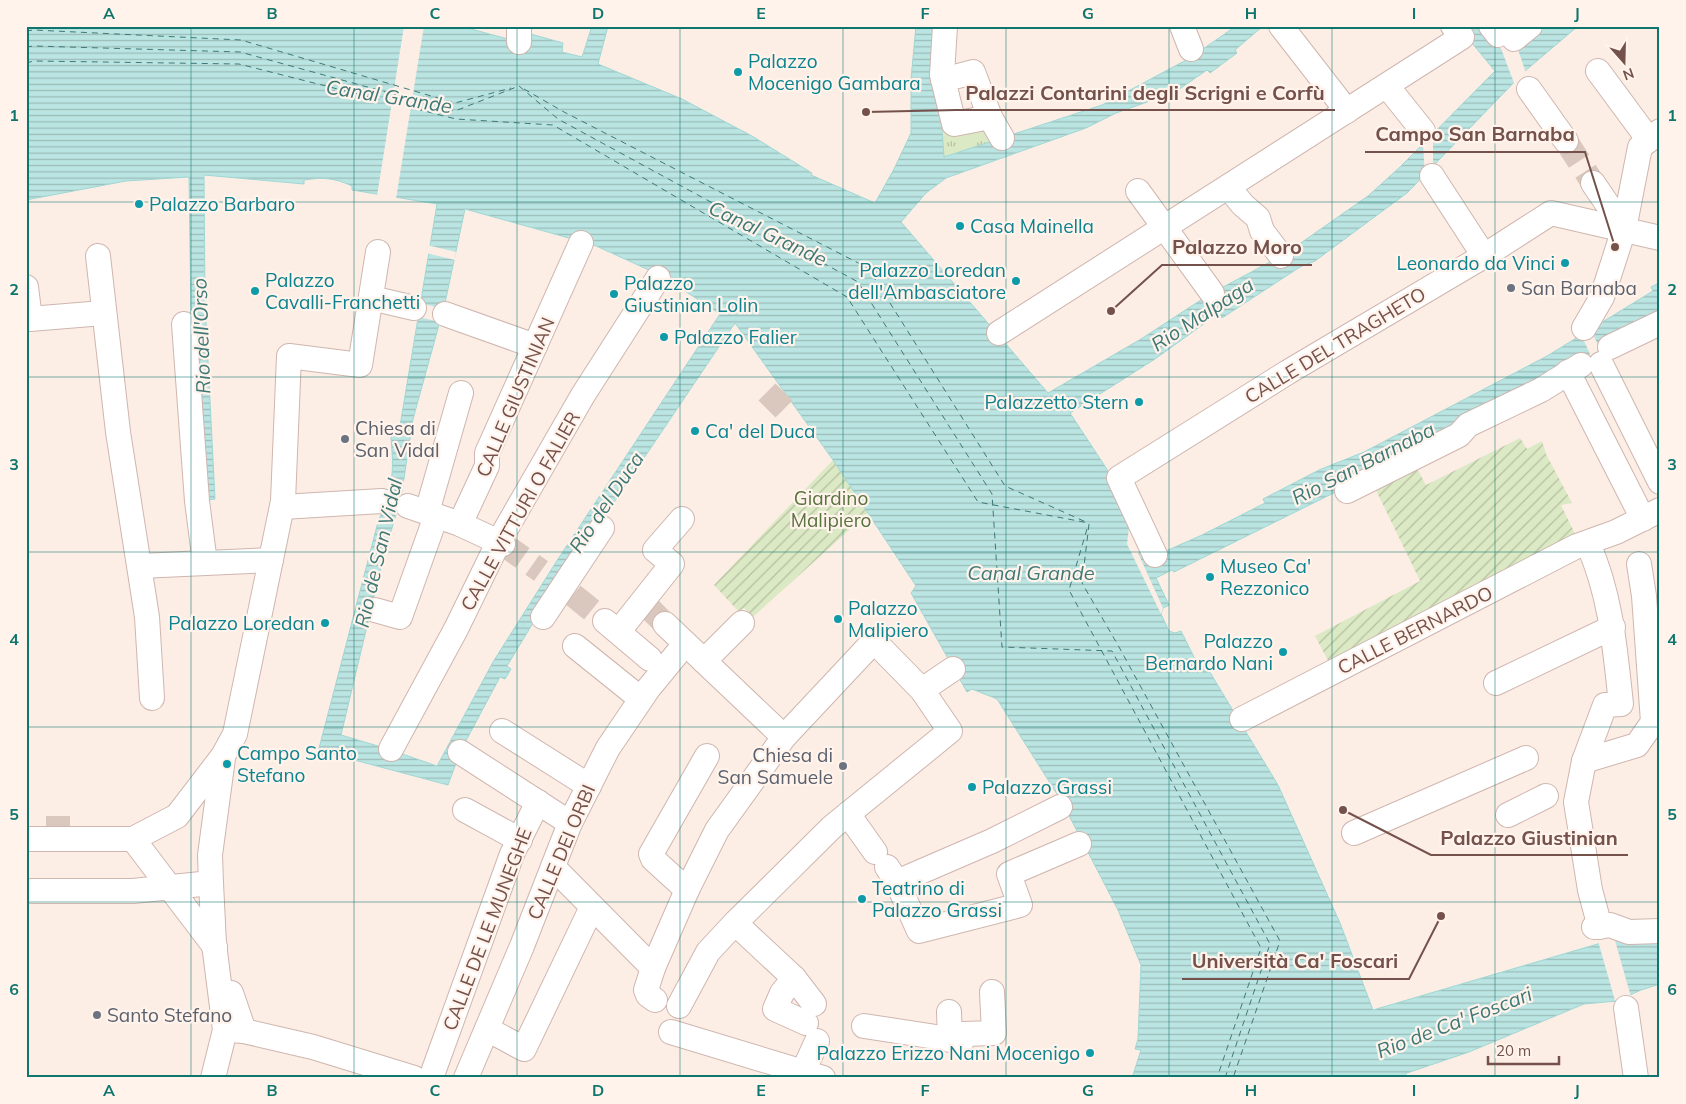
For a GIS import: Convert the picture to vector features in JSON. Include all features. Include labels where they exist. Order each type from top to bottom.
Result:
[{"type":"street","points":[[945,26],[943,80],[954,124],[990,116]]},
{"type":"street","points":[[1182,26],[1191,49]]},
{"type":"street","points":[[1281,26],[1348,112]]},
{"type":"street","points":[[999,333],[1348,112],[1387,86],[1458,32]]},
{"type":"street","points":[[1584,328],[1602,297],[1650,140],[1598,70]]},
{"type":"street","points":[[943,80],[973,72],[990,116],[1002,138]]},
{"type":"street","points":[[1387,86],[1423,132]]},
{"type":"street","points":[[1529,89],[1566,142]]},
{"type":"street","points":[[1432,176],[1484,256]]},
{"type":"street","points":[[1593,183],[1624,229],[1660,238]]},
{"type":"street","points":[[1229,188],[1242,205],[1261,220],[1262,231],[1281,256]]},
{"type":"street","points":[[1138,191],[1212,293]]},
{"type":"street","name":"CALLE DEL TRAGHETO","points":[[1155,555],[1119,478],[1288,372],[1484,256],[1551,213],[1624,229]]},
{"type":"street","name":"CALLE GIUSTINIAN","points":[[460,524],[487,466],[487,453],[582,243]]},
{"type":"street","points":[[26,839],[58,837],[133,839],[177,816],[223,756],[235,734],[282,506],[289,356],[360,365],[378,252]]},
{"type":"street","points":[[98,256],[97,314],[142,574],[147,617],[152,698]]},
{"type":"street","name":"CALLE VITTURI O FALIER","points":[[391,749],[501,542],[583,395],[658,278]]},
{"type":"street","points":[[26,287],[30,319],[97,314]]},
{"type":"street","points":[[371,298],[414,308]]},
{"type":"street","points":[[445,314],[535,346]]},
{"type":"street","points":[[1347,491],[1459,435],[1468,425],[1542,391],[1660,323]]},
{"type":"street","points":[[184,324],[197,501],[205,563]]},
{"type":"street","points":[[1586,365],[1582,399],[1630,494],[1648,515]]},
{"type":"street","points":[[1586,365],[1657,470]]},
{"type":"street","points":[[375,610],[400,618],[424,511],[461,393]]},
{"type":"street","points":[[282,506],[382,501]]},
{"type":"street","points":[[424,511],[501,542]]},
{"type":"street","name":"CALLE BERNARDO","points":[[1242,719],[1577,546],[1588,544],[1648,515]]},
{"type":"street","points":[[641,699],[583,649],[611,625],[644,603],[672,564],[655,550],[682,519]]},
{"type":"street","points":[[543,618],[602,528]]},
{"type":"street","points":[[1588,544],[1599,567],[1613,627],[1621,704],[1605,705],[1584,761],[1576,802],[1590,890],[1597,927],[1610,925],[1630,932],[1660,931]]},
{"type":"street","points":[[142,574],[170,564],[271,560]]},
{"type":"street","points":[[1584,761],[1637,744],[1655,716],[1652,595],[1639,564]]},
{"type":"street","points":[[704,661],[742,623]]},
{"type":"street","points":[[665,624],[784,737]]},
{"type":"street","points":[[611,625],[650,659]]},
{"type":"street","points":[[1496,683],[1613,627]]},
{"type":"street","points":[[656,1000],[648,995],[646,990],[653,968],[686,890],[716,830],[784,737],[874,641],[922,690],[950,731],[848,814],[735,923],[708,952],[679,1006]]},
{"type":"street","name":"CALLE DEI ORBI","points":[[466,1078],[570,823],[588,786],[602,743],[641,699],[685,644]]},
{"type":"street","points":[[922,690],[953,668]]},
{"type":"street","points":[[502,731],[588,786]]},
{"type":"street","points":[[460,752],[570,823]]},
{"type":"street","points":[[213,1078],[235,1030],[214,944],[211,884],[210,855],[223,756]]},
{"type":"street","points":[[686,890],[652,857],[707,756]]},
{"type":"street","points":[[1354,832],[1526,758]]},
{"type":"street","points":[[1508,815],[1546,796]]},
{"type":"street","name":"CALLE DE LE MUNEGHE","points":[[434,1068],[506,871],[538,802]]},
{"type":"street","points":[[887,867],[992,841],[1060,807]]},
{"type":"street","points":[[465,810],[520,840]]},
{"type":"street","points":[[848,814],[887,867],[919,931],[1020,905],[1009,874],[1078,844]]},
{"type":"street","points":[[133,839],[214,944]]},
{"type":"street","points":[[553,867],[653,968]]},
{"type":"street","points":[[32,891],[133,891],[211,884]]},
{"type":"street","points":[[487,1029],[524,1049],[592,907]]},
{"type":"street","points":[[671,1032],[813,1075],[812,1022],[794,978],[735,923]]},
{"type":"street","points":[[794,978],[782,993],[775,1009],[812,1022]]},
{"type":"street","points":[[864,1026],[962,1041],[963,1034],[994,1033],[992,992]]},
{"type":"street","points":[[1626,1008],[1636,1078]]},
{"type":"street","points":[[949,1012],[950,1040]]},
{"type":"street","points":[[235,1030],[375,1072],[414,1078]]},
{"type":"green space","points":[[939,90],[949,134],[983,124],[998,140],[943,157]]},
{"type":"green space","points":[[1520,438],[1527,449],[1542,441],[1546,454],[1572,503],[1561,505],[1579,542],[1332,668],[1315,636],[1420,581],[1373,484],[1414,463],[1426,485]]},
{"type":"green space","name":"Giardino Malipiero","points":[[833,460],[868,513],[753,617],[744,608],[739,612],[714,585]]},
{"type":"water","name":"Canal Grande","points":[[26,26],[460,26],[519,42],[527,33],[563,43],[562,52],[582,57],[592,26],[608,26],[598,64],[682,99],[752,136],[812,173],[811,175],[875,203],[911,133],[911,79],[916,26],[942,26],[938,79],[944,157],[1102,105],[1190,58],[1236,26],[1263,26],[1235,50],[1237,53],[1210,73],[1207,70],[1178,90],[1179,94],[1172,97],[1170,94],[1116,113],[1086,128],[946,178],[926,193],[901,222],[1048,393],[1141,339],[1210,294],[1285,254],[1368,196],[1400,167],[1495,71],[1458,26],[1480,26],[1502,51],[1533,26],[1578,26],[1525,71],[1407,193],[1315,261],[1300,267],[1222,318],[1219,313],[1155,359],[1070,413],[1116,483],[1150,558],[1202,535],[1265,503],[1263,499],[1319,470],[1364,452],[1547,356],[1653,291],[1651,287],[1657,284],[1660,287],[1660,315],[1368,476],[1174,572],[1172,570],[1156,578],[1169,605],[1163,608],[1161,614],[1169,631],[1175,633],[1181,631],[1195,659],[1208,669],[1278,785],[1340,923],[1373,1010],[1618,938],[1660,935],[1660,984],[1617,1001],[1584,1004],[1469,1052],[1407,1073],[1401,1078],[1132,1078],[1141,1050],[1135,1049],[1138,1039],[1141,965],[1118,910],[1062,802],[997,699],[972,689],[967,692],[911,593],[916,586],[833,460],[735,323],[536,618],[507,666],[511,669],[505,679],[500,677],[461,750],[448,785],[328,753],[326,758],[317,756],[378,522],[388,496],[392,475],[390,427],[400,426],[437,204],[352,190],[352,186],[329,179],[304,180],[304,184],[204,175],[205,303],[215,499],[201,501],[191,316],[189,177],[126,181],[26,200]],"holes":[[[465,209],[594,245],[662,276],[720,314],[558,559],[493,662],[437,766],[341,735],[384,555],[401,498],[413,419],[445,303]]]},
{"type":"pier","points":[[404,26],[424,26],[396,199],[377,196]]},
{"type":"pier","points":[[1494,38],[1503,48],[1514,38],[1526,73],[1516,83],[1514,83],[1502,51]]},
{"type":"pier","points":[[1433,133],[1433,166],[1425,176],[1423,144]]},
{"type":"pier","points":[[427,245],[456,252],[455,260],[426,253]]},
{"type":"pier","points":[[417,302],[443,309],[440,322],[414,316]]},
{"type":"pier","points":[[1589,326],[1599,347],[1608,345],[1580,364],[1579,361],[1590,354],[1580,332]]},
{"type":"pier","points":[[1135,525],[1146,549],[1138,553],[1163,608],[1161,614],[1127,544],[1129,528]]},
{"type":"pier","points":[[1614,937],[1631,997],[1616,1004],[1598,941]]},
{"type":"ferry route","points":[[26,31],[241,40],[455,103],[511,88]]},
{"type":"ferry route","points":[[26,47],[240,52],[455,111],[519,86]]},
{"type":"ferry route","points":[[26,63],[34,61],[239,64],[456,119],[553,125],[847,297],[978,502],[1089,523]]},
{"type":"ferry route","points":[[519,86],[558,119],[858,282],[992,494],[1002,647],[1112,651],[1270,944],[1225,1078]]},
{"type":"ferry route","points":[[524,89],[564,112],[868,268],[1005,486],[1086,522]]},
{"type":"ferry route","points":[[1089,524],[1082,583],[1280,941],[1233,1078]]},
{"type":"ferry route","points":[[1087,529],[1069,590],[1261,948],[1217,1078]]},
{"type":"tunnel","points":[[1566,141],[1593,183]]},
{"type":"tunnel","points":[[767,409],[784,392]]},
{"type":"tunnel","points":[[503,544],[541,571]]},
{"type":"tunnel","points":[[573,595],[605,621]]},
{"type":"tunnel","points":[[646,605],[665,624]]},
{"type":"tunnel","points":[[58,816],[58,835]]},
{"type":"place","name":"Palazzo Mocenigo Gambara","points":[[738,72]]},
{"type":"place","name":"Palazzi Contarini degli Scrigni e Corfù","points":[[866,112]]},
{"type":"place","name":"Palazzo Barbaro","points":[[139,204]]},
{"type":"place","name":"Casa Mainella","points":[[960,226]]},
{"type":"place","name":"Campo San Barnaba","points":[[1615,247]]},
{"type":"place","name":"Leonardo da Vinci","points":[[1565,263]]},
{"type":"place","name":"Palazzo Loredan dell'Ambasciatore","points":[[1016,281]]},
{"type":"place","name":"San Barnaba","points":[[1511,288]]},
{"type":"place","name":"Palazzo Cavalli-Franchetti","points":[[255,291]]},
{"type":"place","name":"Palazzo Giustinian Lolin","points":[[614,294]]},
{"type":"place","name":"Palazzo Moro","points":[[1111,311]]},
{"type":"place","name":"Palazzo Falier","points":[[664,337]]},
{"type":"place","name":"Palazzetto Stern","points":[[1139,402]]},
{"type":"place","name":"Ca' del Duca","points":[[695,431]]},
{"type":"place","name":"Chiesa di San Vidal","points":[[345,439]]},
{"type":"place","name":"Museo Ca' Rezzonico","points":[[1210,577]]},
{"type":"place","name":"Palazzo Malipiero","points":[[838,619]]},
{"type":"place","name":"Palazzo Loredan","points":[[325,623]]},
{"type":"place","name":"Palazzo Bernardo Nani","points":[[1283,652]]},
{"type":"place","name":"Campo Santo Stefano","points":[[227,764]]},
{"type":"place","name":"Chiesa di San Samuele","points":[[843,766]]},
{"type":"place","name":"Palazzo Grassi","points":[[972,787]]},
{"type":"place","name":"Palazzo Giustinian","points":[[1343,810]]},
{"type":"place","name":"Teatrino di Palazzo Grassi","points":[[862,899]]},
{"type":"place","name":"Università Ca' Foscari","points":[[1441,916]]},
{"type":"place","name":"Santo Stefano","points":[[97,1015]]},
{"type":"place","name":"Palazzo Erizzo Nani Mocenigo","points":[[1090,1053]]},
{"type":"water label","name":"Rio Malpaga","points":[[1202,314]]},
{"type":"water label","name":"Rio dell'Orso","points":[[201,336]]},
{"type":"water label","name":"Rio San Barnaba","points":[[1363,463]]},
{"type":"water label","name":"Rio del Duca","points":[[606,502]]},
{"type":"water label","name":"Rio de San Vidal","points":[[378,553]]},
{"type":"water label","name":"Rio de Ca' Foscari","points":[[1454,1022]]}]
